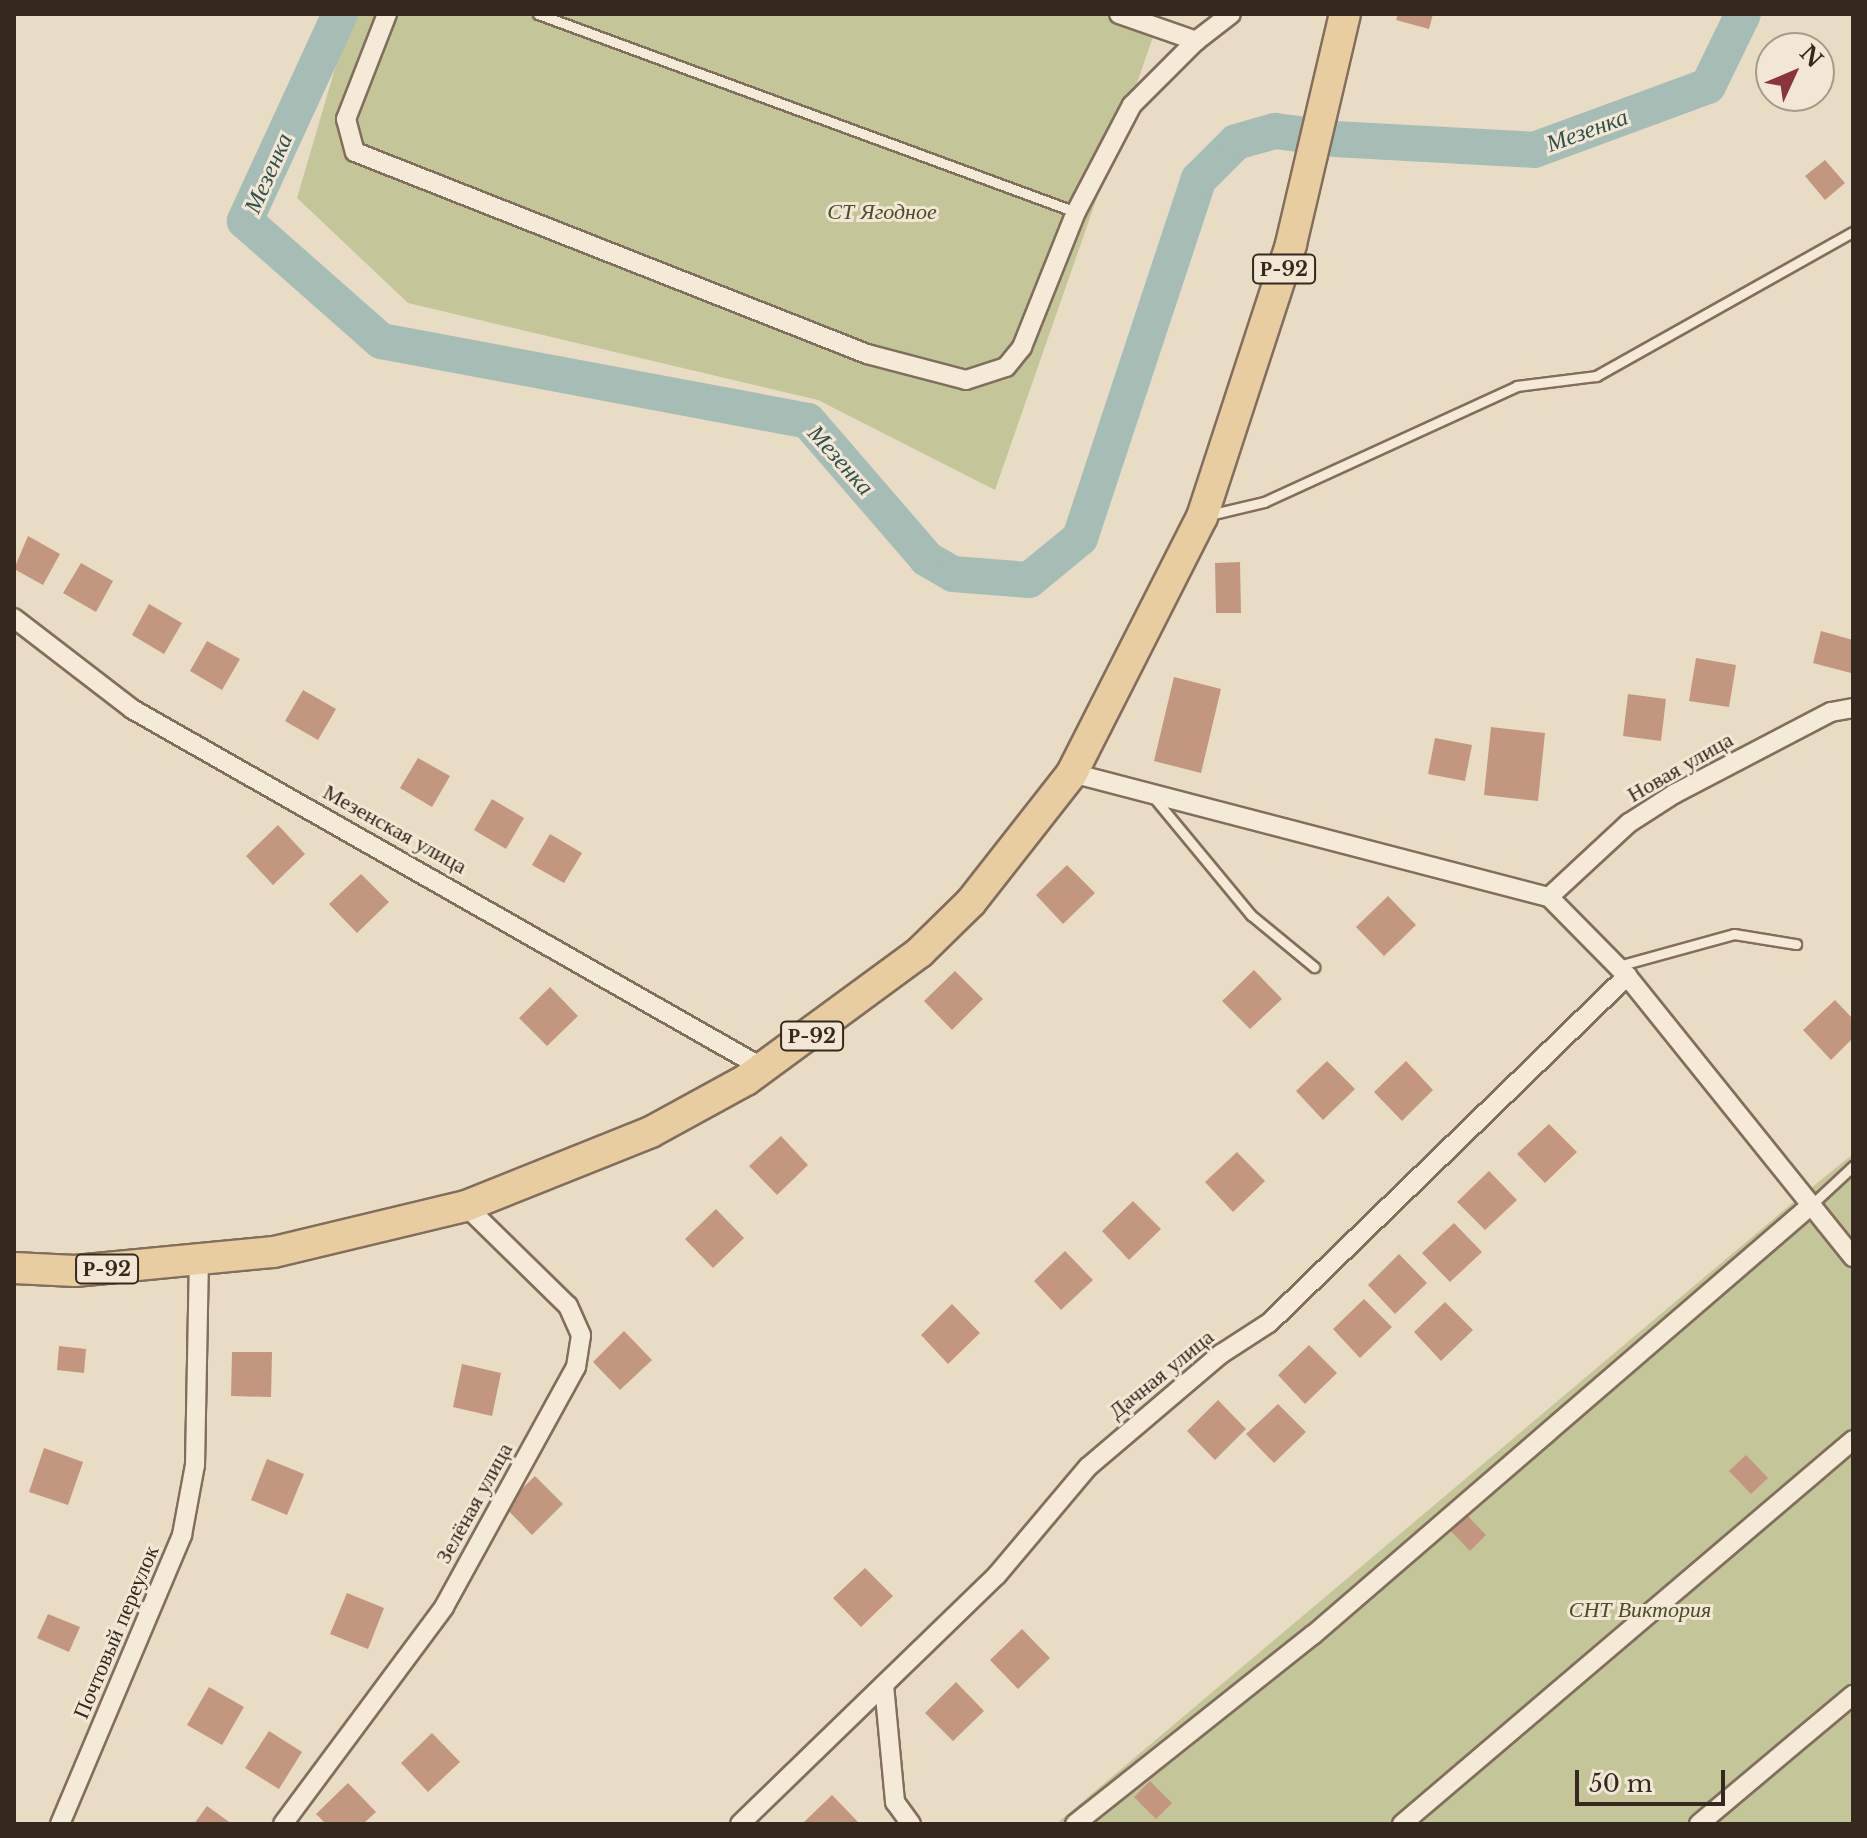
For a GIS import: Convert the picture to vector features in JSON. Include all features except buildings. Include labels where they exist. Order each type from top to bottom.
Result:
[{"type":"main road","name":"Р-92","points":[[14,1268],[199,1261],[274,1252],[466,1206],[651,1132],[763,1068],[920,952],[971,902],[1072,773],[1202,517],[1278,289],[1345,14]]},
{"type":"street","points":[[387,14],[346,119],[355,152],[867,354],[966,380],[1006,367],[1022,347],[1076,212],[1132,105],[1196,41],[1231,14]]},
{"type":"street","points":[[1119,14],[1144,19],[1196,41]]},
{"type":"street","name":"Мезенская улица","points":[[14,618],[132,709],[763,1068]]},
{"type":"street","name":"Новая улица","points":[[1549,897],[1674,794],[1831,712],[1853,708]]},
{"type":"street","points":[[1072,773],[1148,790],[1549,897],[1622,971],[1853,1257]]},
{"type":"street","name":"Дачная улица","points":[[740,1824],[997,1575],[1088,1467],[1221,1354],[1269,1323],[1622,971]]},
{"type":"street","name":"Зелёная улица","points":[[283,1824],[444,1607],[576,1367],[581,1335],[568,1306],[466,1206]]},
{"type":"street","points":[[1075,1824],[1313,1635],[1810,1206]]},
{"type":"street","name":"Почтовый переулок","points":[[60,1824],[182,1535],[195,1465],[199,1261]]},
{"type":"street","points":[[1402,1824],[1853,1440]]},
{"type":"street","points":[[884,1685],[895,1802],[911,1824]]},
{"type":"street","points":[[1699,1824],[1853,1695]]},
{"type":"lane","points":[[538,14],[1076,212]]},
{"type":"lane","points":[[1202,517],[1264,502],[1517,386],[1596,376],[1853,232]]},
{"type":"lane","points":[[1148,790],[1251,915],[1314,967]]},
{"type":"lane","points":[[1622,971],[1734,934],[1796,944]]},
{"type":"lane","points":[[1810,1206],[1853,1166]]},
{"type":"green space","name":"СТ Ягодное","points":[[351,14],[1161,14],[995,490],[818,400],[408,303],[297,198]]},
{"type":"green space","name":"СНТ Виктория","points":[[1853,1154],[1853,1824],[1056,1824],[1790,1205]]},
{"type":"waterway","name":"Мезенка","points":[[340,14],[245,221],[381,341],[808,421],[927,559],[953,574],[1029,580],[1080,538],[1199,179],[1236,142],[1275,131],[1298,134]]},
{"type":"waterway","name":"Мезенка","points":[[1334,139],[1534,150],[1708,86],[1743,14]]}]
